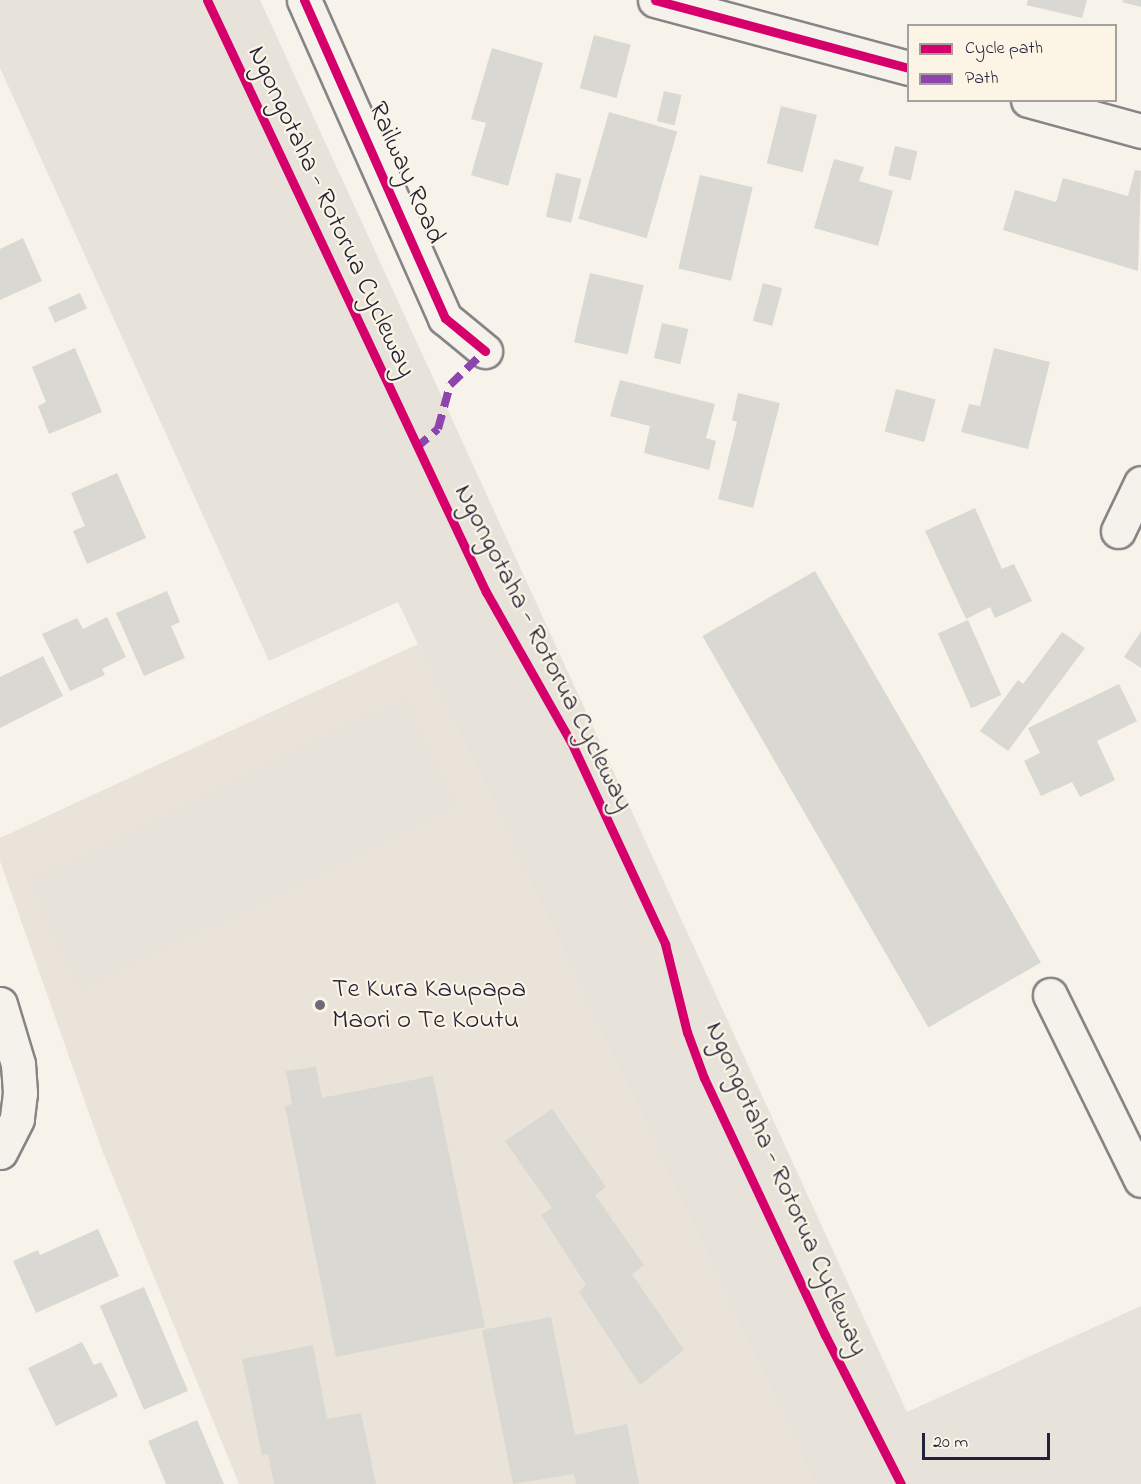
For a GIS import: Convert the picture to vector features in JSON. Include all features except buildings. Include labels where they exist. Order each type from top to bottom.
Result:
[{"type":"street","name":"Railway Road","points":[[304,0],[445,318],[485,351]]},
{"type":"street","points":[[655,0],[907,67]]},
{"type":"street","points":[[1035,102],[1141,131]]},
{"type":"street","points":[[1118,531],[1141,483]]},
{"type":"street","points":[[1050,995],[1141,1180]]},
{"type":"street","points":[[0,1004],[18,1064],[20,1093],[17,1119],[0,1152]]},
{"type":"shaded area","points":[[0,0],[260,0],[907,1412],[1141,1306],[1141,1484],[815,1484],[398,602],[269,661],[0,68]]},
{"type":"shaded area","name":"Te Kura Kaupapa Maori o Te Koutu","points":[[418,644],[815,1484],[239,1484],[102,1150],[0,861],[0,838]]},
{"type":"shaded area","points":[[405,698],[458,806],[82,989],[29,881]]},
{"type":"marked path","points":[[416,448],[438,429],[450,385],[485,351]]},
{"type":"cycle path","name":"Ngongotaha - Rotorua Cycleway","points":[[207,0],[486,592],[571,742],[665,944],[687,1032],[704,1078],[825,1335],[901,1484]]},
{"type":"cycle path","points":[[304,0],[445,318],[485,351]]},
{"type":"cycle path","points":[[655,0],[907,68]]},
{"type":"place","name":"Te Kura Kaupapa Maori o Te Koutu","points":[[320,1005]]}]
